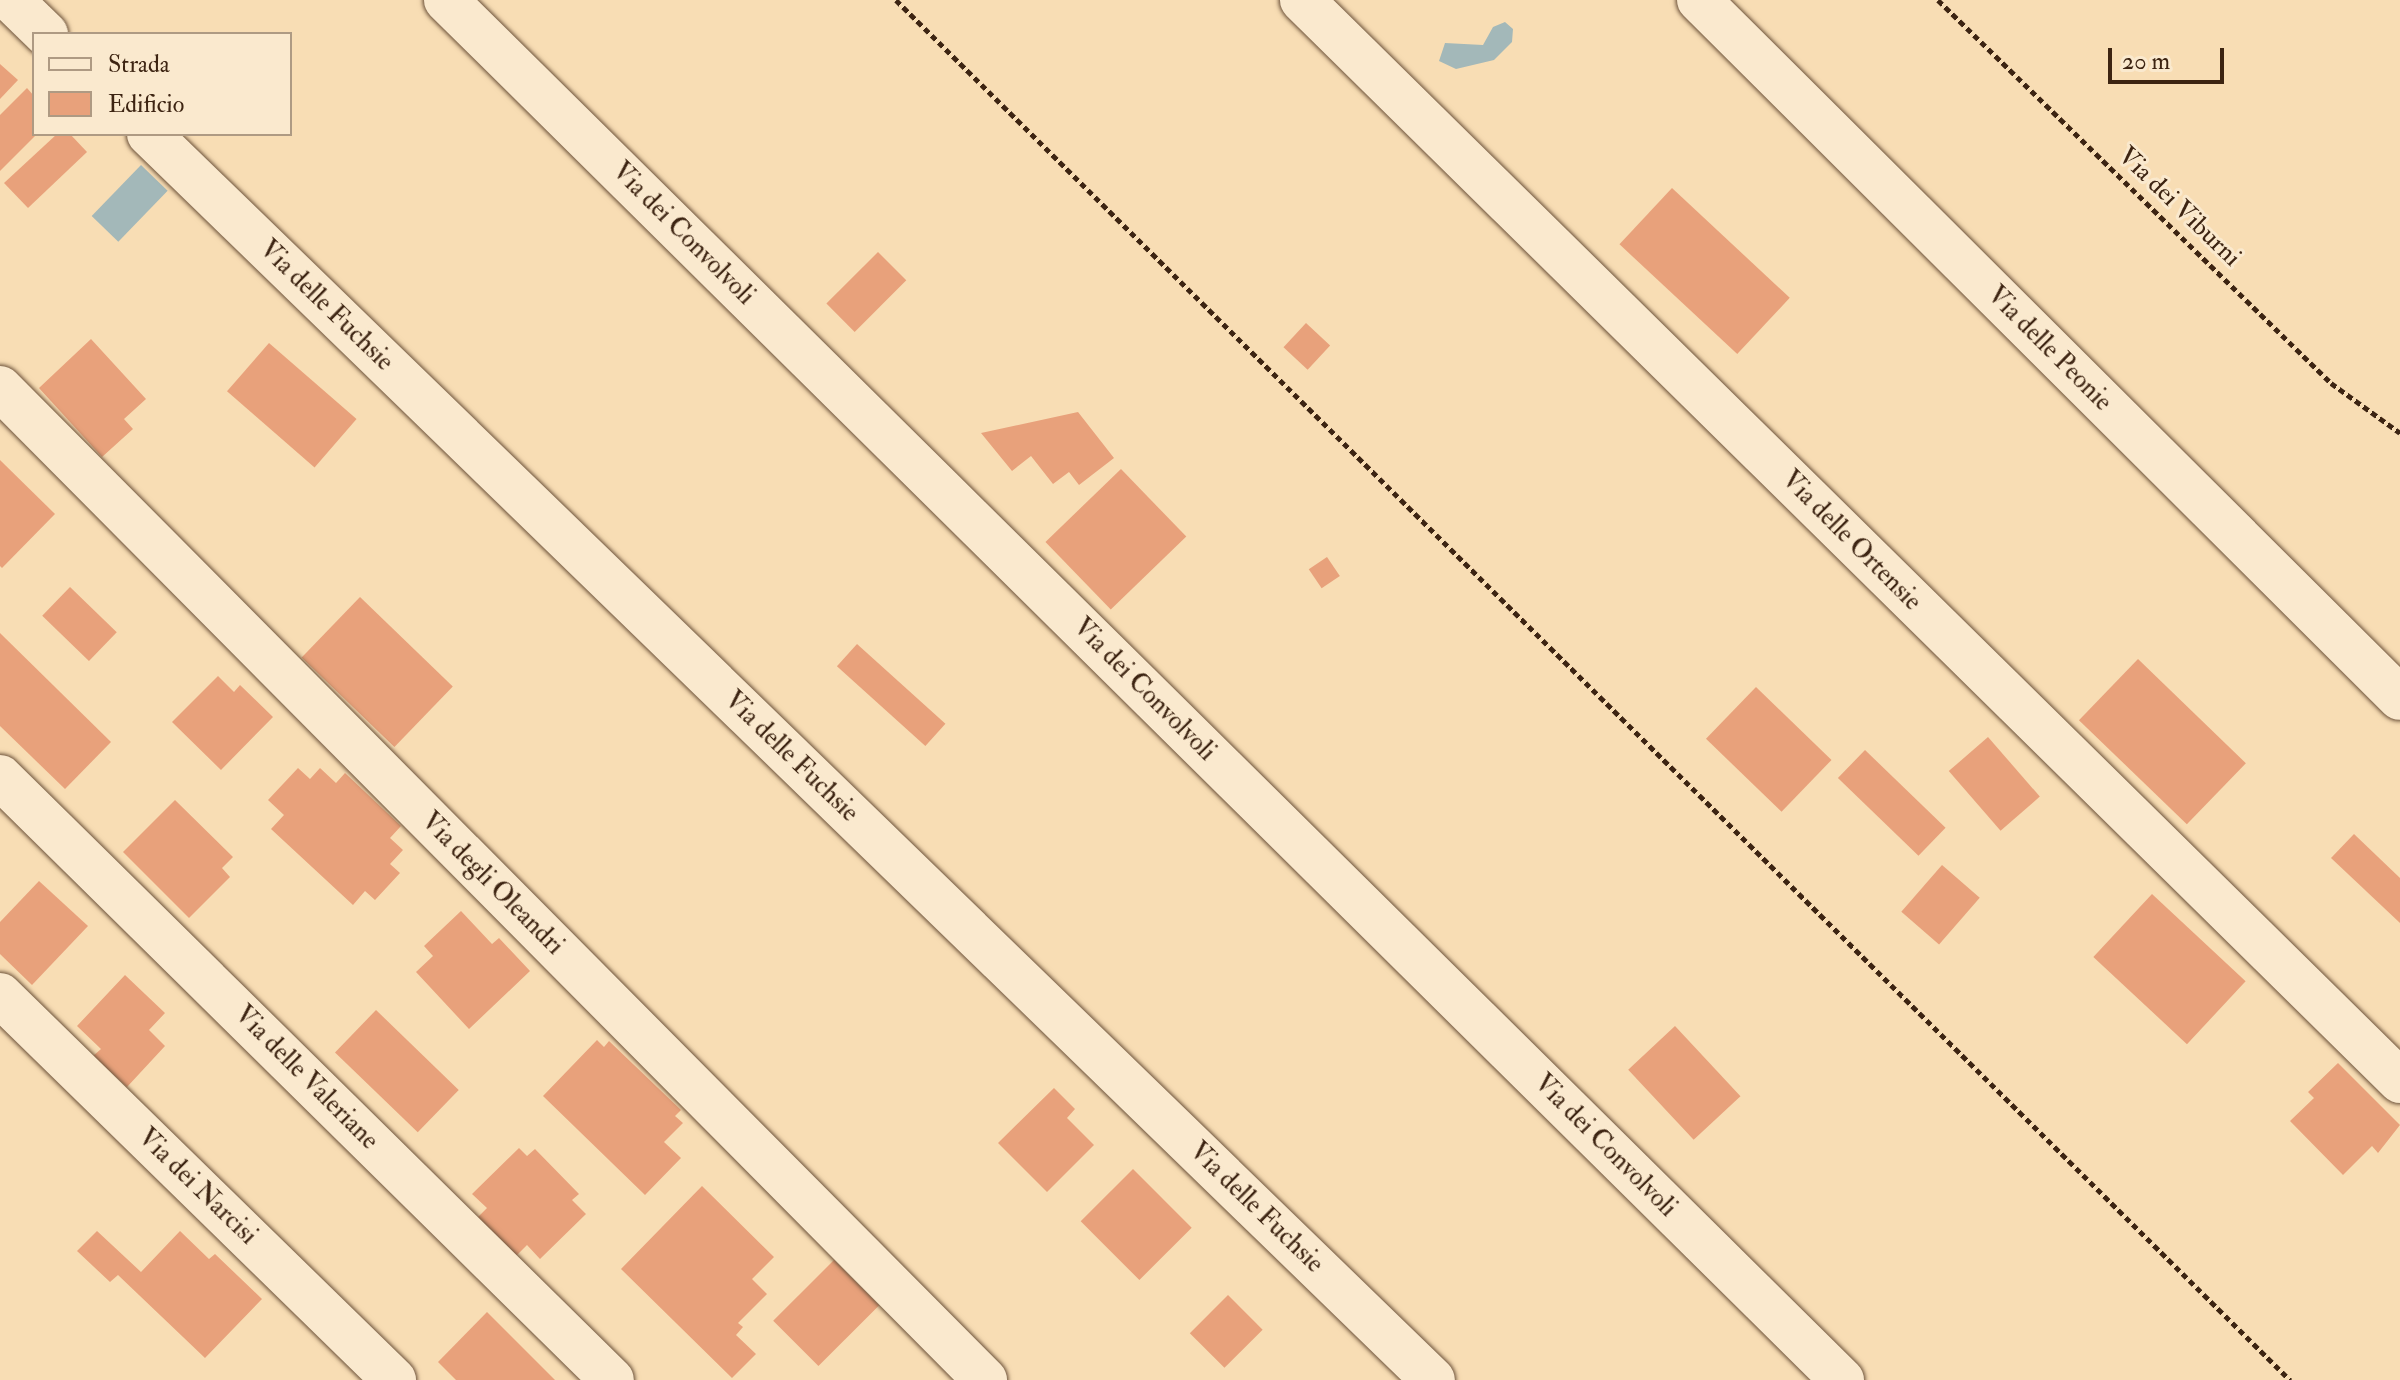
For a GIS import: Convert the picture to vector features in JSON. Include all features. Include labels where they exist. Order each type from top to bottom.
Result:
[{"type":"street","points":[[11,0],[44,32]]},
{"type":"street","name":"Via dei Convolvoli","points":[[446,0],[1842,1380]]},
{"type":"street","name":"Via delle Ortensie","points":[[1302,0],[2400,1081]]},
{"type":"street","name":"Via delle Peonie","points":[[1699,0],[2400,698]]},
{"type":"street","name":"Via delle Fuchsie","points":[[151,136],[1433,1380]]},
{"type":"street","name":"Via degli Oleandri","points":[[0,388],[985,1380]]},
{"type":"street","name":"Via delle Valeriane","points":[[0,777],[612,1380]]},
{"type":"street","name":"Via dei Narcisi","points":[[0,995],[394,1380]]},
{"type":"path","points":[[896,0],[2290,1380]]},
{"type":"path","name":"Via dei Viburni","points":[[1938,0],[2331,383],[2400,433]]},
{"type":"shaded area","points":[[1505,22],[1513,29],[1512,42],[1494,60],[1456,69],[1439,61],[1445,43],[1483,45],[1493,27]]},
{"type":"shaded area","points":[[141,165],[168,191],[118,242],[92,216]]},
{"type":"building","points":[[0,64],[18,80],[0,99]]},
{"type":"building","points":[[27,88],[32,94],[32,136],[35,136],[0,171],[0,115]]},
{"type":"building","points":[[55,136],[72,136],[87,152],[28,208],[4,183]]},
{"type":"building","points":[[1672,188],[1790,298],[1737,354],[1619,244]]},
{"type":"building","points":[[878,252],[906,280],[855,332],[826,304]]},
{"type":"building","points":[[1306,323],[1330,346],[1308,370],[1283,347]]},
{"type":"building","points":[[91,339],[146,399],[124,419],[133,429],[102,457],[39,388]]},
{"type":"building","points":[[269,343],[357,419],[315,467],[227,391]]},
{"type":"building","points":[[1078,412],[1114,458],[1079,485],[1069,472],[1053,484],[1031,456],[1012,471],[981,433]]},
{"type":"building","points":[[0,460],[55,514],[2,568],[0,566]]},
{"type":"building","points":[[1121,469],[1186,537],[1111,610],[1045,542]]},
{"type":"building","points":[[1327,557],[1340,576],[1322,588],[1309,569]]},
{"type":"building","points":[[70,587],[117,632],[89,661],[42,616]]},
{"type":"building","points":[[360,597],[453,687],[394,747],[302,657]]},
{"type":"building","points":[[0,633],[111,742],[65,789],[0,726]]},
{"type":"building","points":[[857,644],[945,724],[925,746],[837,666]]},
{"type":"building","points":[[2138,659],[2246,763],[2187,824],[2079,720]]},
{"type":"building","points":[[218,676],[234,692],[240,685],[273,717],[221,770],[172,722]]},
{"type":"building","points":[[1756,687],[1832,760],[1782,812],[1706,739]]},
{"type":"building","points":[[1988,737],[2040,797],[2001,831],[1949,771]]},
{"type":"building","points":[[1865,750],[1946,828],[1918,856],[1838,778]]},
{"type":"building","points":[[298,768],[310,779],[320,768],[336,783],[345,773],[401,826],[390,838],[403,850],[390,864],[400,873],[375,900],[365,891],[353,905],[271,829],[284,815],[268,800]]},
{"type":"building","points":[[175,800],[233,857],[222,868],[230,877],[189,918],[123,852]]},
{"type":"building","points":[[2354,834],[2400,878],[2400,923],[2331,858]]},
{"type":"building","points":[[1942,865],[1980,898],[1939,945],[1901,912]]},
{"type":"building","points":[[39,881],[88,926],[32,985],[0,954],[0,922]]},
{"type":"building","points":[[2152,894],[2246,981],[2187,1044],[2093,957]]},
{"type":"building","points":[[461,911],[492,944],[499,938],[530,971],[469,1029],[416,972],[433,956],[424,946]]},
{"type":"building","points":[[125,975],[165,1013],[149,1030],[165,1046],[127,1087],[93,1056],[101,1049],[77,1026]]},
{"type":"building","points":[[376,1010],[459,1090],[418,1132],[335,1052]]},
{"type":"building","points":[[1675,1026],[1740,1096],[1694,1140],[1628,1070]]},
{"type":"building","points":[[597,1040],[604,1047],[609,1041],[681,1110],[675,1116],[683,1123],[664,1142],[681,1158],[645,1195],[543,1096]]},
{"type":"building","points":[[2338,1063],[2400,1125],[2378,1153],[2372,1146],[2343,1175],[2290,1121],[2314,1098],[2308,1092]]},
{"type":"building","points":[[1054,1088],[1075,1109],[1067,1118],[1094,1145],[1047,1192],[998,1143]]},
{"type":"building","points":[[519,1148],[527,1156],[535,1149],[579,1194],[572,1200],[586,1214],[540,1259],[527,1245],[515,1257],[477,1218],[487,1208],[472,1194]]},
{"type":"building","points":[[1133,1169],[1192,1228],[1139,1280],[1081,1221]]},
{"type":"building","points":[[702,1186],[774,1257],[752,1279],[767,1294],[738,1323],[743,1327],[736,1335],[756,1354],[732,1378],[621,1269]]},
{"type":"building","points":[[97,1231],[141,1272],[180,1231],[209,1259],[215,1254],[262,1299],[205,1358],[118,1275],[110,1282],[77,1251]]},
{"type":"building","points":[[834,1260],[879,1305],[818,1366],[773,1321]]},
{"type":"building","points":[[1228,1295],[1263,1330],[1224,1368],[1190,1333]]},
{"type":"building","points":[[487,1312],[555,1380],[456,1380],[438,1362]]}]
